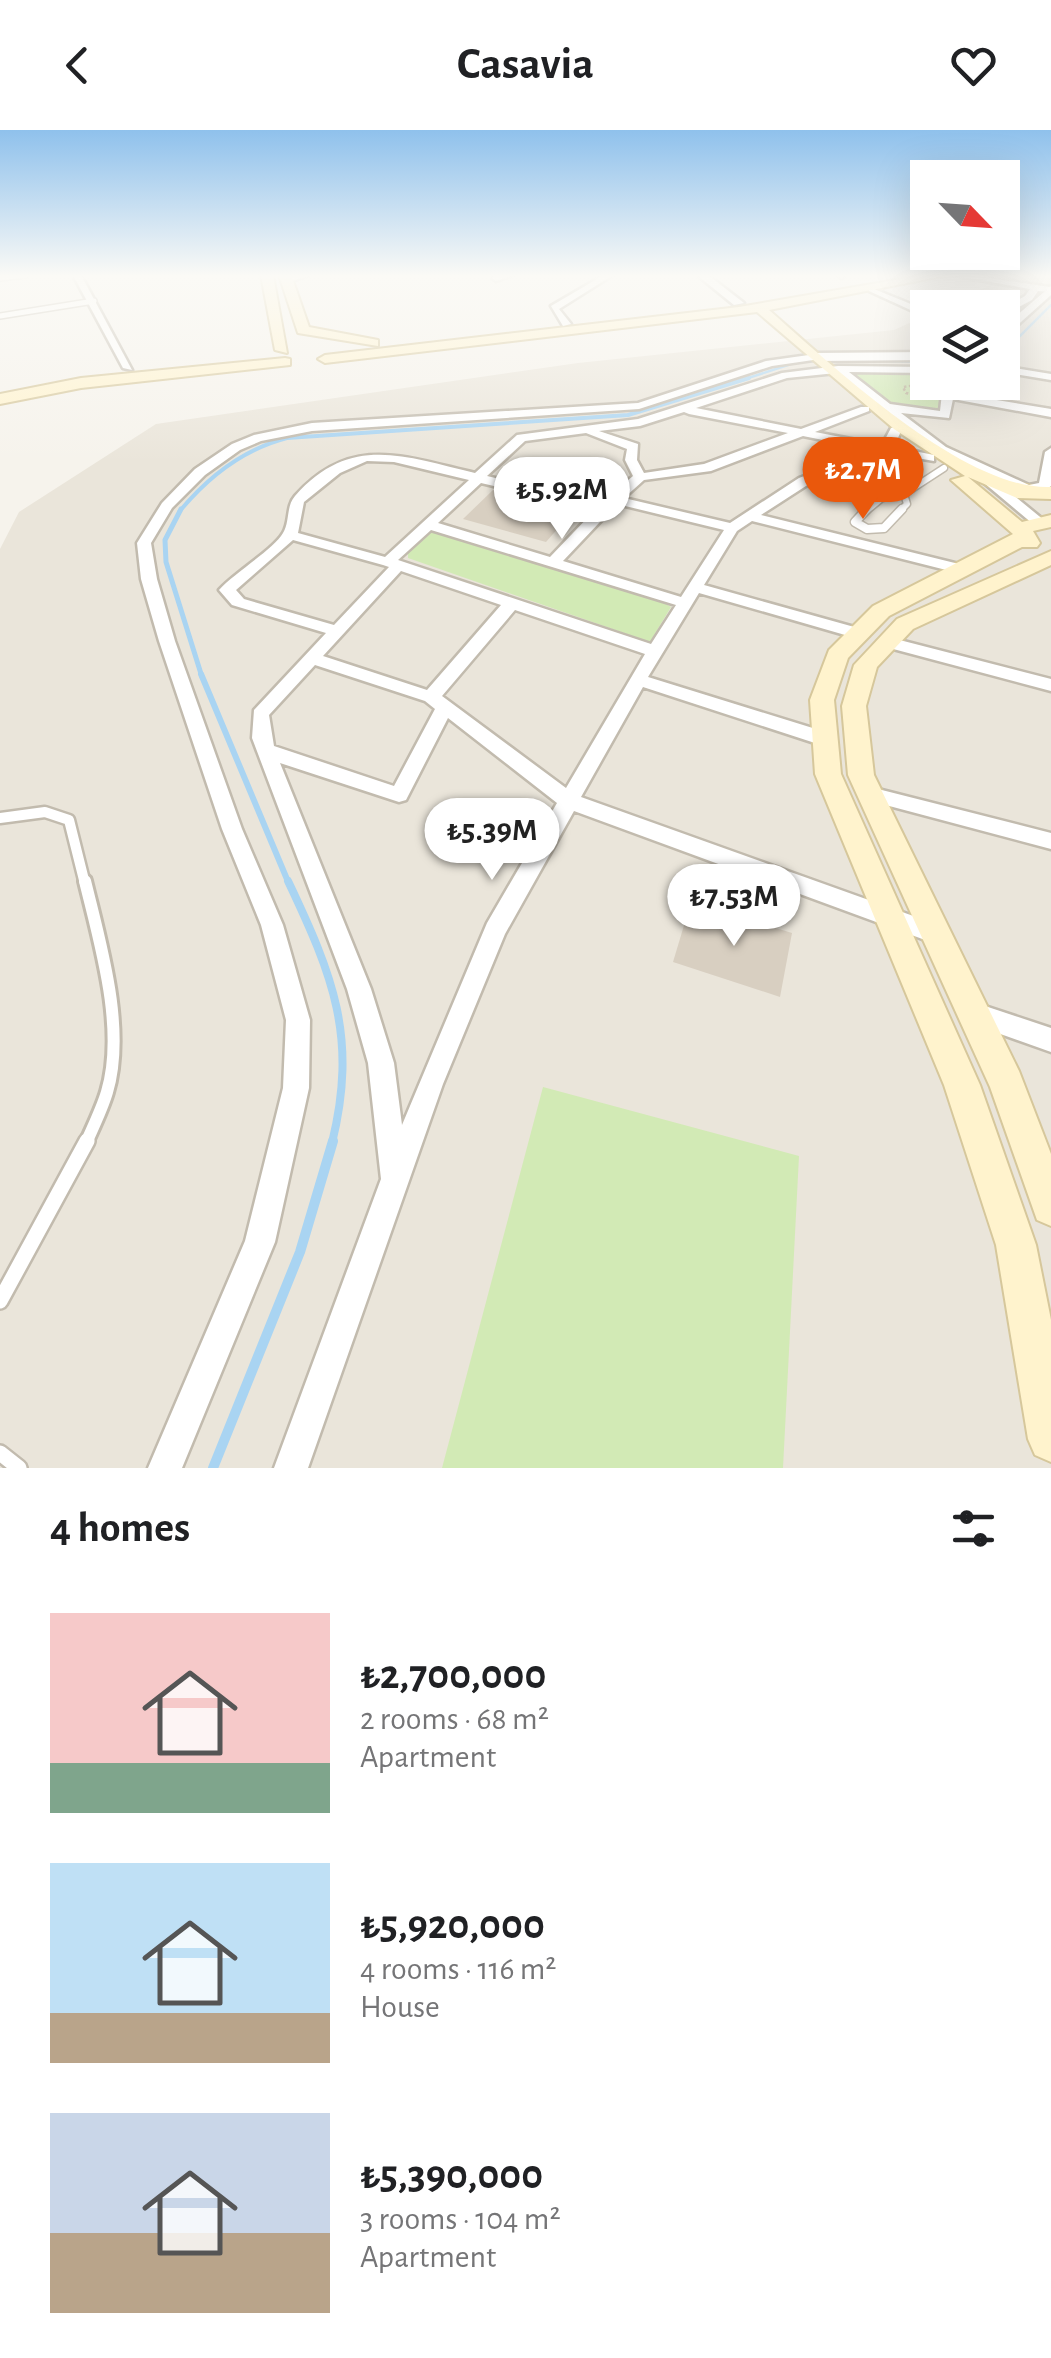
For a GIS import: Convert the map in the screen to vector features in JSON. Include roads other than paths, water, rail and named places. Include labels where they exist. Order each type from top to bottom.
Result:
[{"type":"main road","points":[[233,357],[251,352],[273,337]]},
{"type":"main road","points":[[282,337],[303,355]]},
{"type":"main road","points":[[303,355],[304,337]]},
{"type":"main road","points":[[333,337],[380,343]]},
{"type":"main road","points":[[0,391],[128,368],[233,357],[303,355],[434,337]]},
{"type":"main road","points":[[0,399],[81,383],[462,337]]},
{"type":"main road","points":[[782,337],[1042,531]]},
{"type":"main road","points":[[792,337],[865,409],[890,440],[985,489],[1033,496],[1051,493]]},
{"type":"main road","points":[[972,567],[996,535],[985,489]]},
{"type":"main road","points":[[1042,531],[881,611],[854,706],[862,776],[1006,1084],[1051,1206]]},
{"type":"main road","points":[[1042,531],[905,624],[837,655],[822,700],[828,774],[962,1085],[1016,1246],[1051,1439]]},
{"type":"street","points":[[112,337],[128,368]]},
{"type":"street","points":[[165,1468],[260,1242],[296,1088],[298,1020],[272,926],[232,830],[166,641],[149,579],[144,543],[168,506],[200,472],[236,447],[258,438],[312,427],[638,406],[742,371],[910,357]]},
{"type":"street","points":[[820,364],[942,450],[1026,489],[1037,490],[1045,485],[1051,452]]},
{"type":"street","points":[[395,1182],[380,1063],[365,1007],[267,751],[260,714],[426,524],[522,438],[587,431],[687,409],[820,364],[910,373]]},
{"type":"street","points":[[1020,372],[1051,377]]},
{"type":"street","points":[[886,407],[945,414],[947,400]]},
{"type":"street","points":[[989,400],[1046,415]]},
{"type":"street","points":[[687,409],[802,432],[890,440]]},
{"type":"street","points":[[552,563],[640,477],[706,468],[865,409]]},
{"type":"street","points":[[587,431],[634,447],[631,460],[640,477]]},
{"type":"street","points":[[291,1468],[430,1084],[496,930],[638,680],[741,522],[804,482],[890,440]]},
{"type":"street","points":[[336,631],[230,597],[226,590],[290,535],[298,500],[335,470],[356,459],[394,458],[609,504],[741,522],[972,567]]},
{"type":"street","points":[[426,524],[552,563],[1051,684]]},
{"type":"street","points":[[290,535],[394,564],[655,652]]},
{"type":"street","points":[[267,751],[399,795],[438,702],[511,604]]},
{"type":"street","points":[[310,658],[438,702],[569,801],[936,934]]},
{"type":"street","points":[[638,680],[825,740]]},
{"type":"street","points":[[870,794],[1051,841]]},
{"type":"street","points":[[973,1013],[1051,1040]]},
{"type":"lane","points":[[904,494],[907,504],[884,528],[866,530],[855,522],[878,498],[904,494],[937,463]]},
{"type":"lane","points":[[0,818],[42,811],[58,812],[69,820],[106,965],[113,1048],[108,1090],[84,1148],[0,1301]]},
{"type":"lane","points":[[0,1453],[19,1468]]},
{"type":"waterway","points":[[855,360],[910,362]]},
{"type":"waterway","points":[[742,380],[788,365]]},
{"type":"waterway","points":[[180,511],[227,466],[256,449],[287,438],[628,415],[749,378]]},
{"type":"waterway","points":[[180,511],[165,540],[166,562],[201,675]]},
{"type":"waterway","points":[[201,675],[289,884]]},
{"type":"waterway","points":[[288,881],[318,947],[337,1008],[342,1071],[332,1143]]},
{"type":"waterway","points":[[213,1468],[300,1252],[333,1141]]}]
